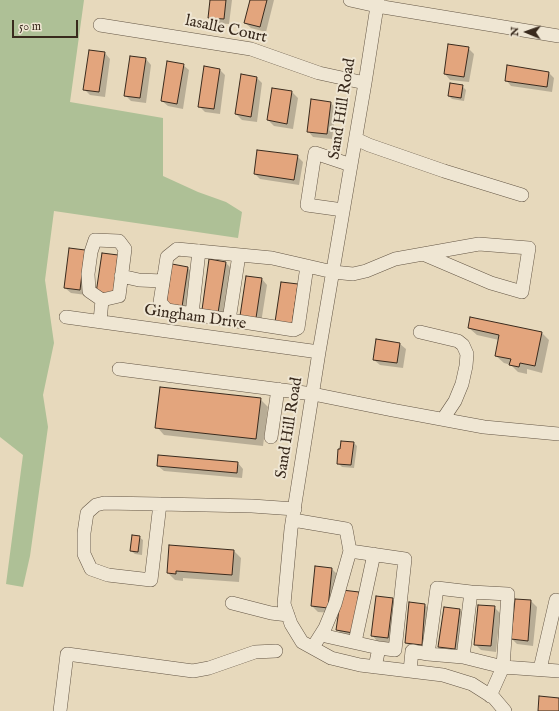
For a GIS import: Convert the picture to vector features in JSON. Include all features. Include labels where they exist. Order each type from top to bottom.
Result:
[{"type":"street","points":[[350,0],[377,3],[559,36]]},
{"type":"street","name":"Sand Hill Road","points":[[377,3],[356,139],[319,352],[294,514],[284,604],[291,624],[302,642],[331,658],[360,665],[443,675],[472,684],[494,698],[505,711]]},
{"type":"street","name":"lasalle Court","points":[[100,25],[251,49],[319,73],[365,83]]},
{"type":"street","points":[[356,139],[444,171],[522,195]]},
{"type":"street","points":[[343,210],[307,204],[315,153],[351,165]]},
{"type":"street","points":[[95,240],[119,241],[125,249],[119,296],[102,300],[89,291],[88,274],[91,252],[95,240]]},
{"type":"street","points":[[307,266],[298,328],[294,330],[166,310],[160,302],[167,257],[178,249],[272,258],[307,266],[333,272],[353,274],[366,271],[395,259],[423,254],[479,244],[529,248],[522,292],[491,284],[423,254]]},
{"type":"street","points":[[192,314],[199,251]]},
{"type":"street","points":[[229,320],[239,255]]},
{"type":"street","points":[[121,276],[138,280],[163,281]]},
{"type":"street","points":[[100,321],[102,300]]},
{"type":"street","points":[[169,331],[172,311]]},
{"type":"street","name":"Gingham Drive","points":[[66,317],[319,352]]},
{"type":"street","points":[[243,342],[248,322]]},
{"type":"street","points":[[282,347],[285,328]]},
{"type":"street","points":[[420,332],[458,340],[463,345],[466,354],[466,366],[462,384],[455,401],[443,419]]},
{"type":"street","points":[[119,369],[313,394],[484,427],[559,434]]},
{"type":"street","points":[[271,437],[278,389]]},
{"type":"street","points":[[160,504],[151,580],[108,575],[91,569],[84,554],[84,533],[87,513],[96,505],[104,503],[160,504],[252,506],[294,514],[346,529],[350,551],[335,604],[325,628],[313,647]]},
{"type":"street","points":[[321,635],[379,648],[395,650],[405,559],[350,551]]},
{"type":"street","points":[[355,642],[374,554]]},
{"type":"street","points":[[428,654],[436,588],[508,594],[503,667],[490,696]]},
{"type":"street","points":[[463,658],[471,592]]},
{"type":"street","points":[[540,669],[556,600]]},
{"type":"street","points":[[232,603],[288,616]]},
{"type":"street","points":[[375,667],[379,648]]},
{"type":"street","points":[[60,711],[67,654],[193,671],[209,668],[255,652],[276,651]]},
{"type":"street","points":[[410,671],[412,651],[463,658],[503,667],[559,670]]},
{"type":"street","points":[[443,675],[444,656]]},
{"type":"green space","points":[[0,0],[84,0],[70,102],[163,118],[163,176],[198,192],[226,202],[242,212],[238,238],[54,211],[45,280],[54,343],[43,395],[48,427],[30,556],[23,587],[6,584],[23,455],[0,437]]},
{"type":"building","points":[[210,0],[226,0],[224,19],[208,18]]},
{"type":"building","points":[[250,0],[267,0],[260,27],[244,23]]},
{"type":"building","points":[[448,44],[469,47],[464,77],[444,74]]},
{"type":"building","points":[[89,50],[105,52],[99,92],[83,90]]},
{"type":"building","points":[[130,56],[146,58],[140,98],[124,96]]},
{"type":"building","points":[[167,61],[184,64],[177,104],[161,101]]},
{"type":"building","points":[[507,65],[549,72],[547,87],[505,81]]},
{"type":"building","points":[[204,66],[220,69],[214,109],[198,107]]},
{"type":"building","points":[[241,74],[257,77],[251,117],[235,114]]},
{"type":"building","points":[[450,83],[463,85],[461,98],[448,96]]},
{"type":"building","points":[[272,88],[292,91],[287,124],[267,120]]},
{"type":"building","points":[[311,99],[331,102],[327,134],[307,132]]},
{"type":"building","points":[[257,150],[298,155],[294,180],[254,174]]},
{"type":"building","points":[[69,248],[85,250],[80,290],[64,288]]},
{"type":"building","points":[[102,253],[118,255],[113,296],[96,293]]},
{"type":"building","points":[[209,259],[226,262],[218,313],[202,310]]},
{"type":"building","points":[[172,264],[188,267],[182,307],[166,304]]},
{"type":"building","points":[[246,276],[262,278],[256,318],[240,316]]},
{"type":"building","points":[[281,282],[298,284],[292,324],[275,322]]},
{"type":"building","points":[[470,317],[542,332],[535,366],[520,363],[519,367],[509,365],[511,359],[495,356],[499,335],[468,328]]},
{"type":"building","points":[[376,339],[400,343],[397,363],[373,360]]},
{"type":"building","points":[[160,387],[261,398],[256,439],[155,428]]},
{"type":"building","points":[[341,441],[354,442],[351,465],[337,464],[338,449],[340,449]]},
{"type":"building","points":[[158,455],[238,462],[237,473],[157,466]]},
{"type":"building","points":[[132,535],[140,536],[138,552],[130,551]]},
{"type":"building","points":[[169,545],[234,550],[232,575],[176,571],[176,574],[167,573]]},
{"type":"building","points":[[315,566],[332,568],[328,608],[311,606]]},
{"type":"building","points":[[342,590],[359,592],[353,633],[336,630]]},
{"type":"building","points":[[376,596],[393,598],[388,638],[371,636]]},
{"type":"building","points":[[515,599],[531,600],[528,641],[511,639]]},
{"type":"building","points":[[409,602],[425,604],[422,645],[405,643]]},
{"type":"building","points":[[478,605],[495,606],[491,646],[474,645]]},
{"type":"building","points":[[444,607],[460,609],[455,649],[438,647]]},
{"type":"building","points":[[539,696],[559,698],[559,711],[538,711]]}]
